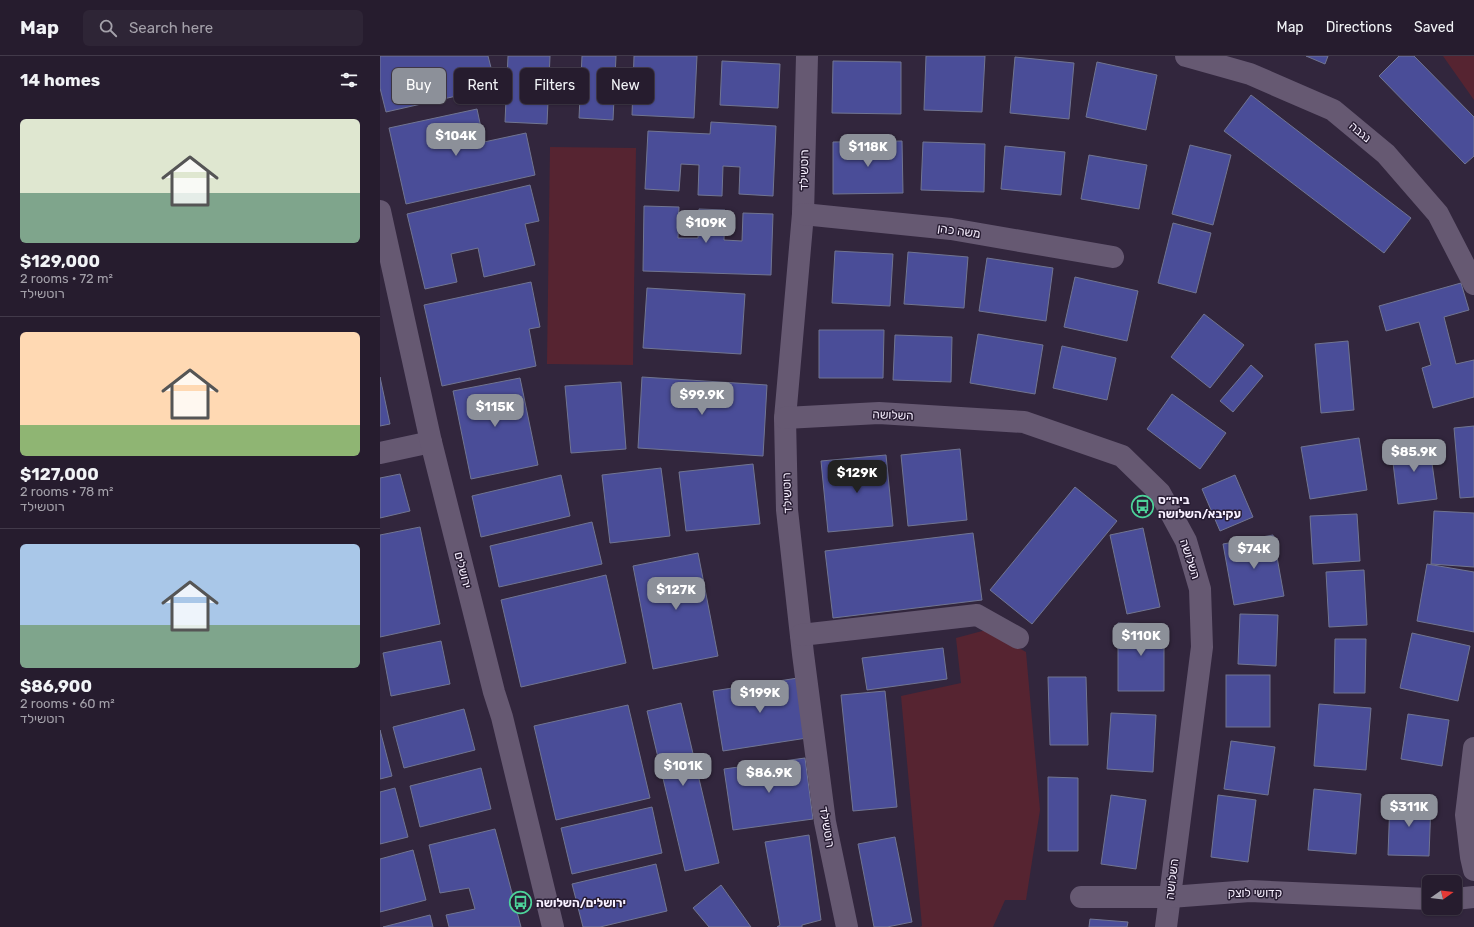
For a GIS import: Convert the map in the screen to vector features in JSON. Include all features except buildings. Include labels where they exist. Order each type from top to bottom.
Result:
[{"type":"street","name":"רוטשילד","points":[[807,56],[803,214],[786,418],[786,510],[825,822],[846,927]]},
{"type":"street","name":"נגבה","points":[[1186,56],[1250,74],[1333,110],[1386,154],[1438,214],[1474,284]]},
{"type":"street","name":"ירושלים","points":[[380,211],[431,442],[492,684],[504,725],[552,927]]},
{"type":"street","name":"משה כהן","points":[[803,214],[951,229],[1112,257]]},
{"type":"street","name":"השלושה","points":[[786,418],[879,413],[1024,422],[1122,456],[1160,493],[1186,541],[1200,589],[1202,647],[1166,927]]},
{"type":"street","points":[[380,453],[431,442]]},
{"type":"street","points":[[801,635],[977,615],[1018,638]]},
{"type":"street","points":[[1474,748],[1466,815],[1474,870]]},
{"type":"street","name":"קדושי לוצק","points":[[1082,897],[1170,897],[1250,891],[1422,899]]},
{"type":"street","points":[[1462,898],[1474,897]]},
{"type":"shaded area","points":[[1443,56],[1474,56],[1474,100]]},
{"type":"shaded area","points":[[550,147],[636,148],[633,365],[547,364]]},
{"type":"shaded area","points":[[986,630],[1026,652],[1040,810],[1026,900],[1005,900],[993,927],[920,927],[922,926],[901,696],[961,683],[956,638]]},
{"type":"place","name":"ביה״ס עקיבא/השלושה","points":[[1143,507]]},
{"type":"place","name":"ירושלים/השלושה","points":[[520,903]]}]
